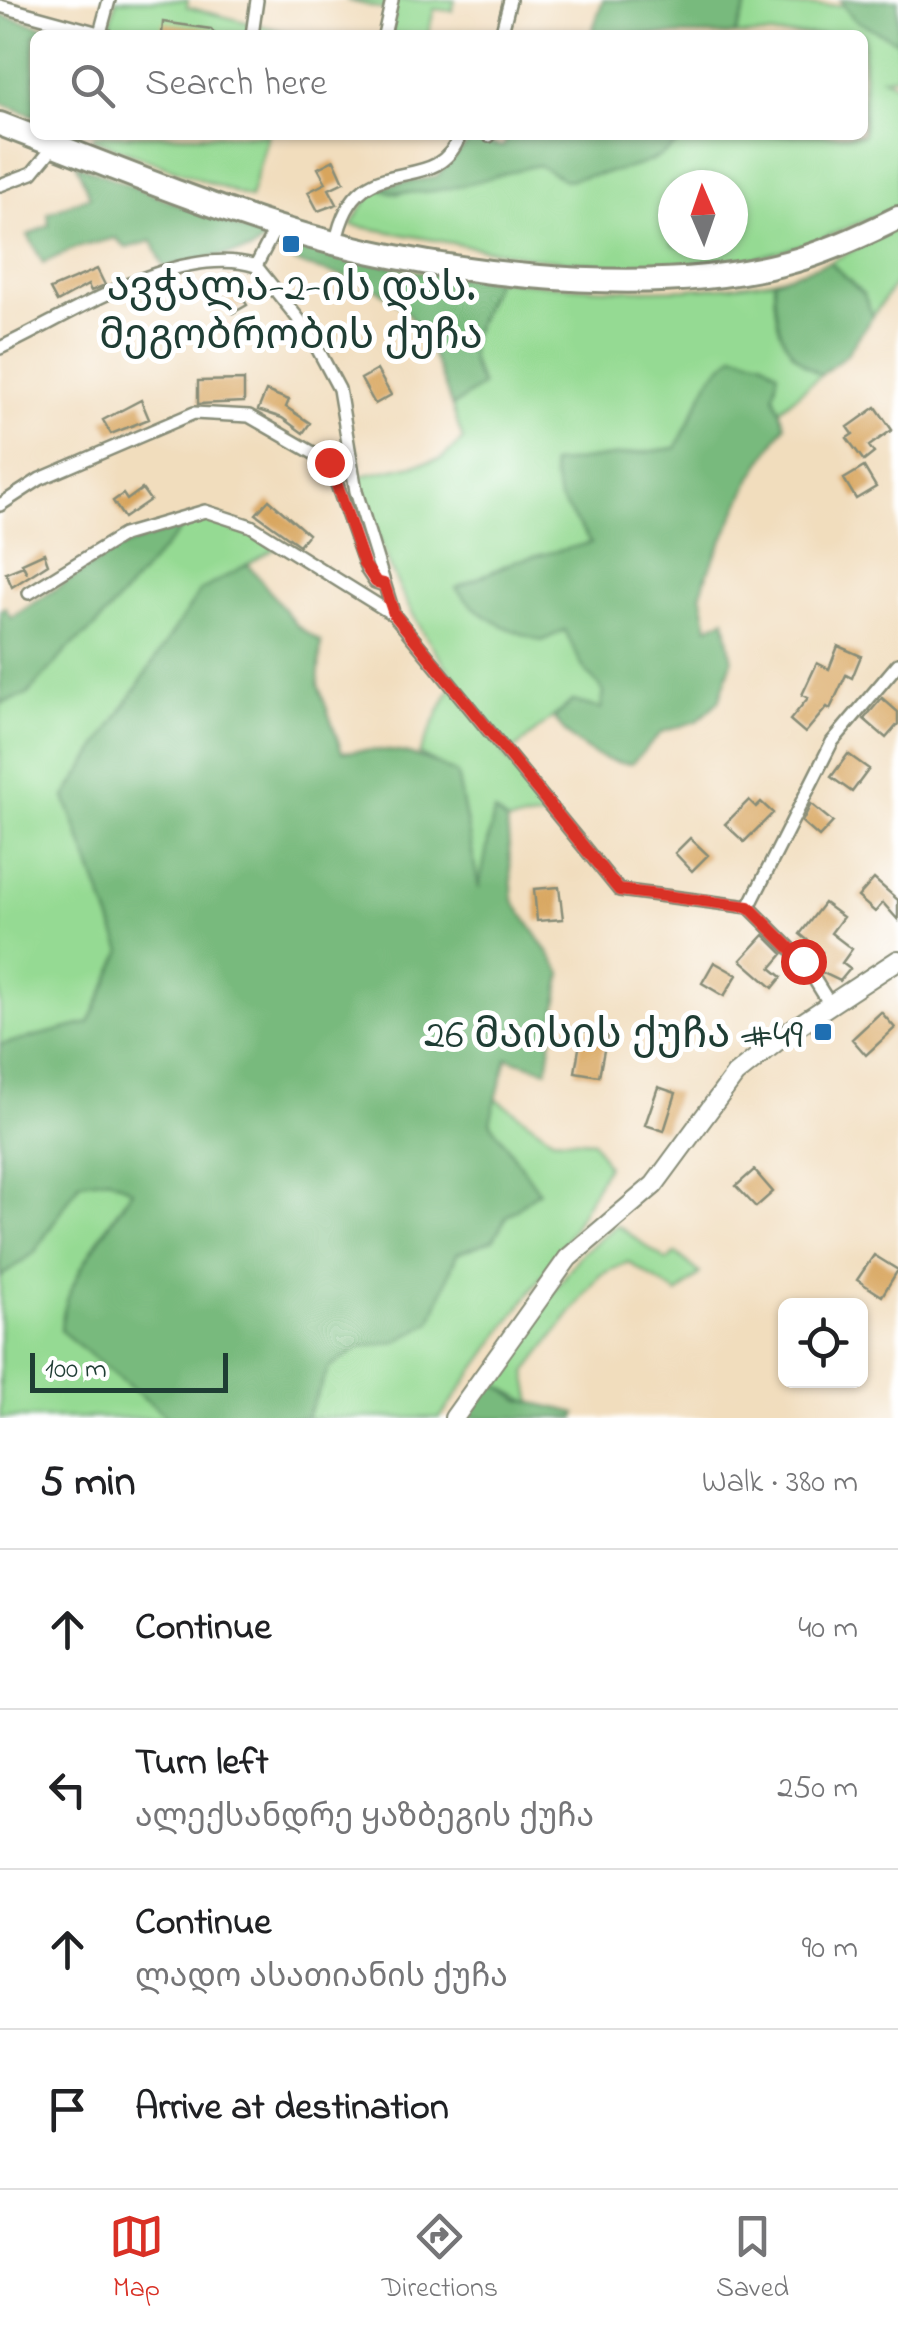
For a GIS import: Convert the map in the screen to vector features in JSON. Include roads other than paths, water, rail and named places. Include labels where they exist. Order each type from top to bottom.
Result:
[{"type":"highway","points":[[0,124],[30,135]]},
{"type":"highway","points":[[42,140],[276,227],[336,242],[531,274],[682,278],[787,263],[898,218]]},
{"type":"street","points":[[104,30],[109,0]]},
{"type":"street","points":[[253,30],[256,0]]},
{"type":"street","points":[[385,30],[392,0]]},
{"type":"street","points":[[503,30],[510,0]]},
{"type":"street","points":[[0,6],[88,30]]},
{"type":"street","points":[[336,242],[350,203],[377,179],[438,166],[456,140]]},
{"type":"street","points":[[0,185],[32,173],[55,145]]},
{"type":"street","points":[[256,266],[276,227]]},
{"type":"street","points":[[0,348],[77,306],[140,280],[230,258],[256,266],[308,331],[338,389],[356,491],[394,614]]},
{"type":"street","points":[[0,505],[40,479],[194,412],[249,416],[329,462],[367,570],[376,582],[384,584]]},
{"type":"street","points":[[29,594],[123,535],[205,511],[251,526],[394,614],[619,890],[749,907],[803,961],[831,1006]]},
{"type":"street","points":[[749,907],[832,742],[898,664]]},
{"type":"street","points":[[454,1418],[568,1258],[654,1185],[721,1089],[748,1062],[898,960]]},
{"type":"place","name":"ავჭალა-2-ის დას. მეგობრობის ქუჩა","points":[[291,244]]},
{"type":"place","name":"26 მაისის ქუჩა #49","points":[[823,1032]]}]
